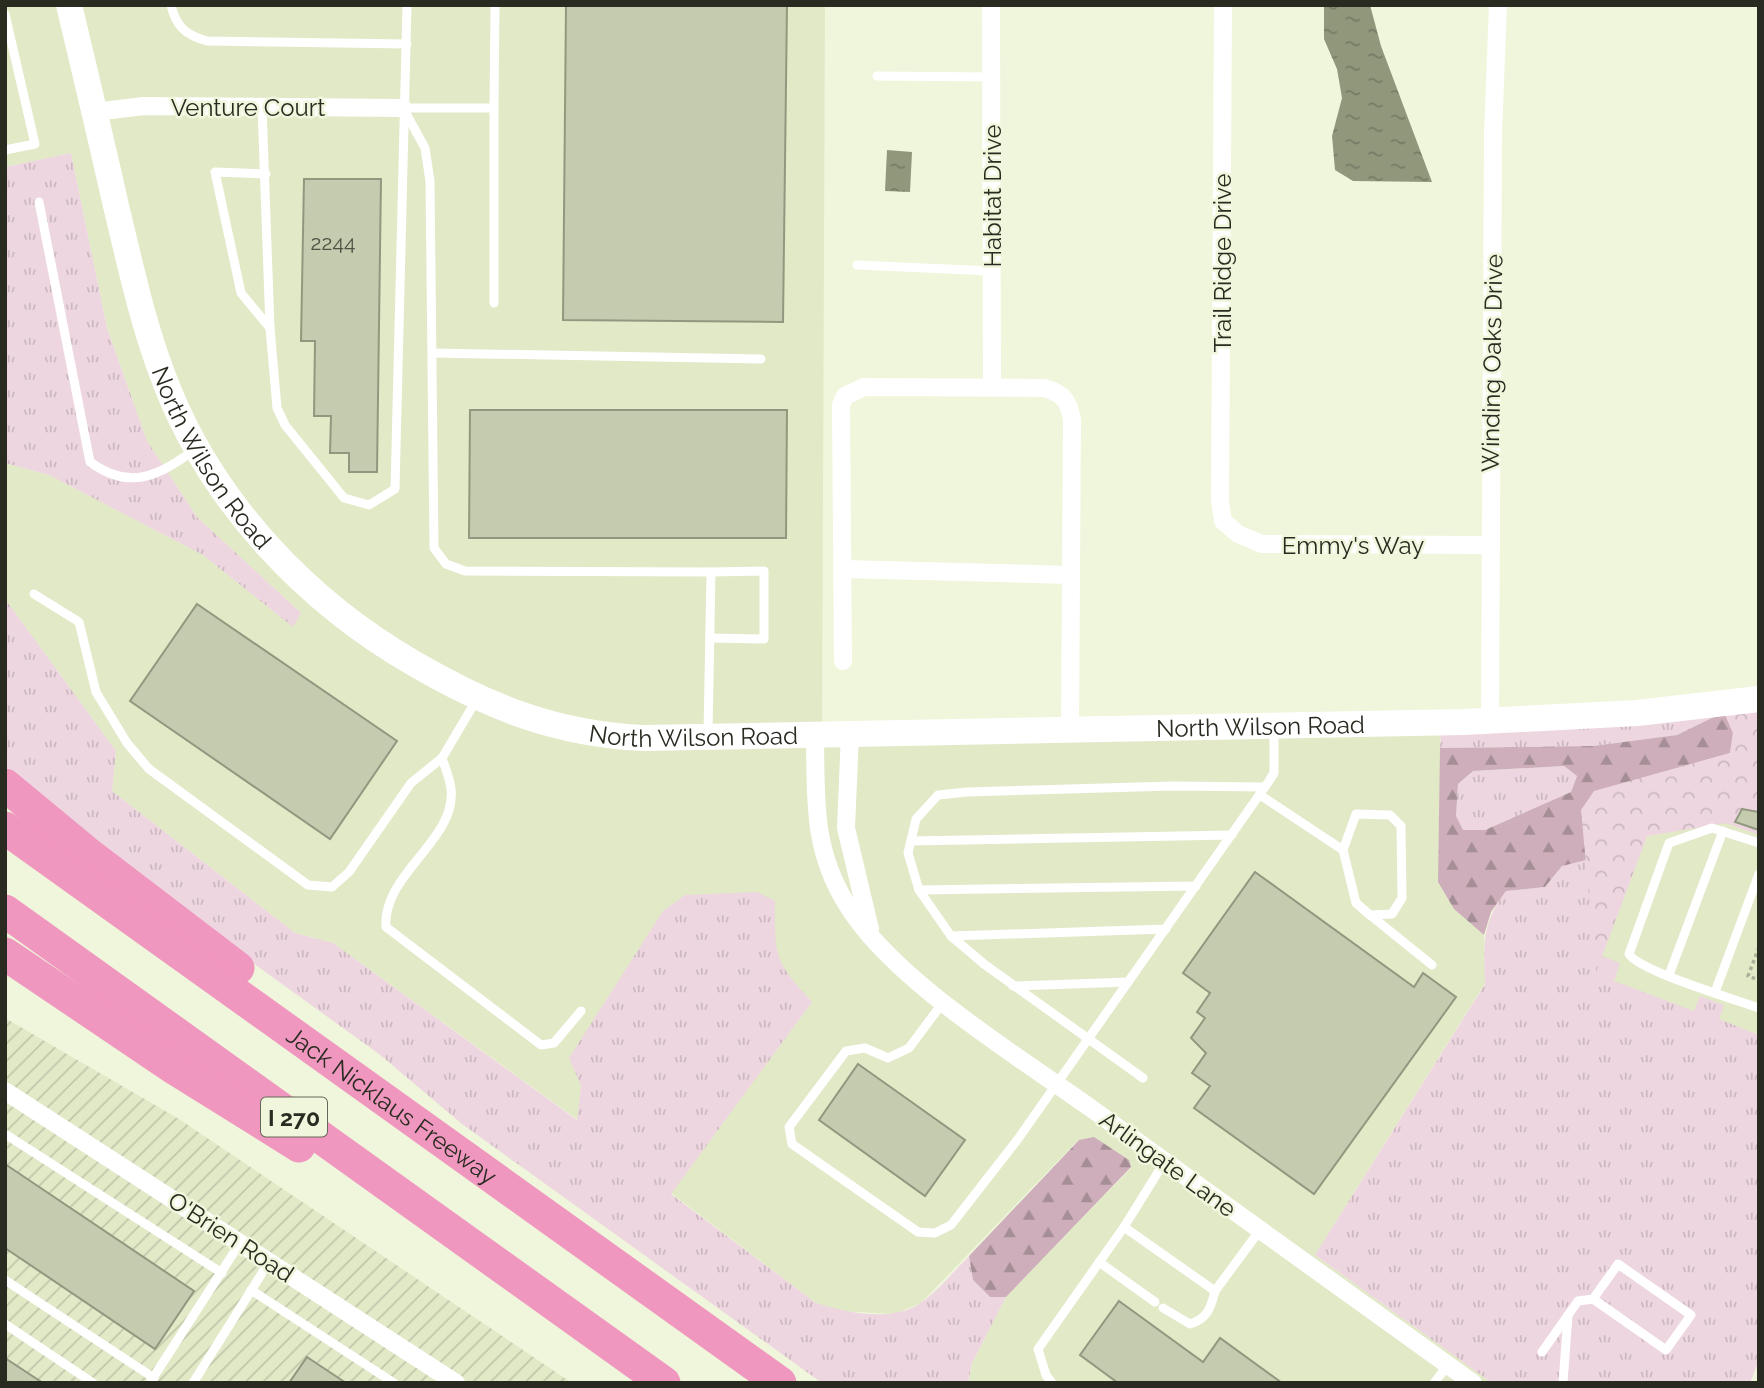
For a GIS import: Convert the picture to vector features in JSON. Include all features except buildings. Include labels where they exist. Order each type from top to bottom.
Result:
[{"type":"highway","points":[[5,785],[86,852],[355,1056],[456,1152]]},
{"type":"highway","name":"Jack Nicklaus Freeway","points":[[5,828],[780,1383]]},
{"type":"highway","name":"I 270","points":[[5,911],[664,1383]]},
{"type":"highway","points":[[5,954],[174,1068],[582,1324]]},
{"type":"main road","name":"North Wilson Road","points":[[69,5],[145,327],[169,391],[197,449],[261,539],[320,597],[395,652],[478,698],[540,722],[579,733],[617,737],[708,738],[1490,721],[1637,713],[1759,699]]},
{"type":"street","name":"Habitat Drive","points":[[992,5],[992,387]]},
{"type":"street","name":"Trail Ridge Drive","points":[[1223,5],[1220,501],[1223,522]]},
{"type":"street","name":"Winding Oaks Drive","points":[[1490,721],[1493,134],[1498,5]]},
{"type":"street","name":"Venture Court","points":[[94,113],[144,106],[402,108]]},
{"type":"street","points":[[843,661],[841,405],[845,396],[864,387],[1044,388],[1059,392],[1069,404],[1070,729]]},
{"type":"street","name":"Emmy's Way","points":[[1223,522],[1238,534],[1262,544],[1490,545]]},
{"type":"street","points":[[844,569],[1071,575]]},
{"type":"street","name":"Arlingate Lane","points":[[850,734],[846,828],[853,867],[872,936]]},
{"type":"street","name":"Arlingate Lane","points":[[815,735],[817,832],[830,874],[847,906],[887,954],[944,1001],[1055,1083],[1473,1383]]},
{"type":"street","name":"O'Brien Road","points":[[5,1091],[456,1383]]},
{"type":"lane","points":[[172,5],[175,20],[188,36],[207,41],[407,44]]},
{"type":"lane","points":[[262,107],[270,328],[277,408],[285,425],[344,498],[369,505],[395,489],[402,108],[407,5]]},
{"type":"lane","points":[[494,303],[495,5]]},
{"type":"lane","points":[[5,15],[35,144],[5,150]]},
{"type":"lane","points":[[877,76],[992,77]]},
{"type":"lane","points":[[402,108],[494,108]]},
{"type":"lane","points":[[402,108],[425,148],[430,181],[434,548],[446,565],[465,571],[764,571],[764,639],[710,638]]},
{"type":"lane","points":[[266,174],[215,172],[241,293],[270,328]]},
{"type":"lane","points":[[39,202],[90,462],[105,473],[147,478],[197,449]]},
{"type":"lane","points":[[857,265],[992,271]]},
{"type":"lane","points":[[433,353],[761,359]]},
{"type":"lane","points":[[708,738],[711,572]]},
{"type":"lane","points":[[34,594],[79,622],[96,692],[127,743],[149,769],[308,885],[332,887],[349,872],[411,783],[442,758],[478,698]]},
{"type":"lane","points":[[944,1001],[909,1048],[888,1058],[864,1048],[846,1051],[789,1127],[792,1144],[918,1232],[935,1233],[951,1225],[1018,1139],[1166,929],[1274,773],[1274,726]]},
{"type":"lane","points":[[442,758],[452,789],[450,805],[439,828],[389,899],[386,927],[541,1045],[554,1043],[581,1011]]},
{"type":"lane","points":[[1143,1078],[1013,986],[951,936],[919,890],[908,853],[915,819],[938,795],[967,792],[1173,786],[1262,791],[1343,850]]},
{"type":"lane","points":[[1370,915],[1392,914],[1402,898],[1401,826],[1390,815],[1356,814],[1343,850],[1356,903],[1370,915],[1432,965]]},
{"type":"lane","points":[[1759,843],[1712,828],[1669,843],[1629,954],[1633,961],[1759,1008]]},
{"type":"lane","points":[[1669,975],[1723,831]]},
{"type":"lane","points":[[911,841],[1232,835]]},
{"type":"lane","points":[[1715,992],[1759,874]]},
{"type":"lane","points":[[919,890],[1196,886]]},
{"type":"lane","points":[[951,936],[1166,929]]},
{"type":"lane","points":[[1013,986],[1128,982]]},
{"type":"lane","points":[[5,1134],[222,1273]]},
{"type":"lane","points":[[1052,1383],[1046,1375],[1038,1349],[1124,1227],[1165,1161]]},
{"type":"lane","points":[[1124,1227],[1215,1291]]},
{"type":"lane","points":[[1099,1262],[1189,1324],[1201,1321],[1210,1308],[1215,1291],[1260,1230]]},
{"type":"lane","points":[[5,1280],[152,1380],[240,1243]]},
{"type":"lane","points":[[193,1383],[269,1262]]},
{"type":"lane","points":[[1542,1352],[1578,1301],[1593,1299],[1666,1350],[1691,1315],[1618,1264],[1593,1299]]},
{"type":"lane","points":[[251,1290],[394,1383]]},
{"type":"lane","points":[[1563,1383],[1568,1315]]},
{"type":"lane","points":[[5,1324],[93,1383]]},
{"type":"lane","points":[[1434,1383],[1448,1365]]},
{"type":"path","points":[[1759,947],[1748,976],[1759,980]]},
{"type":"shaded area","points":[[5,5],[825,5],[822,736],[1441,719],[1438,882],[1454,909],[1484,935],[1485,983],[1315,1255],[1492,1383],[968,1383],[972,1363],[1006,1297],[1131,1168],[1078,1140],[921,1303],[894,1314],[840,1311],[816,1303],[671,1193],[812,1002],[791,980],[775,954],[775,901],[581,1086],[578,1120],[333,943],[295,933],[112,791],[116,751],[5,599],[5,463],[49,475],[203,555],[293,626],[301,613],[197,517],[147,441],[107,328],[71,153],[5,167]]},
{"type":"shaded area","points":[[1759,708],[1759,1063],[1598,990],[1594,791],[1733,733]]},
{"type":"shaded area","points":[[5,1018],[179,1119],[572,1383],[5,1383]]},
{"type":"green space","points":[[71,153],[107,328],[147,441],[197,517],[301,613],[293,627],[203,555],[49,475],[5,463],[5,167]]},
{"type":"green space","points":[[5,599],[116,751],[112,791],[295,933],[333,943],[577,1120],[581,1086],[569,1058],[663,911],[685,895],[757,892],[775,901],[775,934],[779,956],[790,976],[812,1002],[671,1194],[816,1303],[856,1313],[898,1312],[922,1302],[969,1256],[973,1280],[990,1297],[1006,1297],[972,1363],[968,1383],[822,1383],[462,1124],[379,1054],[185,914],[52,808],[5,766]]},
{"type":"green space","points":[[1759,708],[1726,821],[1647,836],[1602,956],[1620,963],[1614,981],[1694,1011],[1700,996],[1724,1005],[1719,1019],[1759,1035],[1759,1360],[1750,1383],[1492,1383],[1315,1255],[1485,984],[1484,957],[1488,925],[1506,891],[1545,887],[1562,866],[1724,712],[1677,735],[1593,746],[1440,748],[1441,733]]},
{"type":"green space","points":[[1759,708],[1759,835],[1726,823],[1647,836],[1596,972],[1581,810],[1594,791],[1730,753],[1733,733],[1724,712]]},
{"type":"green space","points":[[1724,712],[1733,733],[1730,753],[1594,792],[1586,860],[1562,866],[1545,887],[1506,891],[1491,912],[1484,935],[1454,909],[1438,882],[1440,748],[1593,746],[1677,735]],"holes":[[[1564,766],[1577,776],[1571,792],[1485,830],[1463,830],[1456,816],[1458,784],[1473,771]]]},
{"type":"green space","points":[[1564,766],[1577,776],[1571,792],[1485,830],[1462,830],[1456,816],[1458,784],[1473,771]]},
{"type":"green space","points":[[1094,1137],[1129,1160],[1131,1167],[1006,1297],[990,1297],[973,1280],[969,1256],[1079,1140]]},
{"type":"water","points":[[1324,5],[1370,5],[1381,46],[1432,182],[1353,181],[1335,170],[1332,136],[1342,98],[1337,69],[1324,39]]},
{"type":"water","points":[[887,150],[912,152],[910,192],[885,191]]}]
